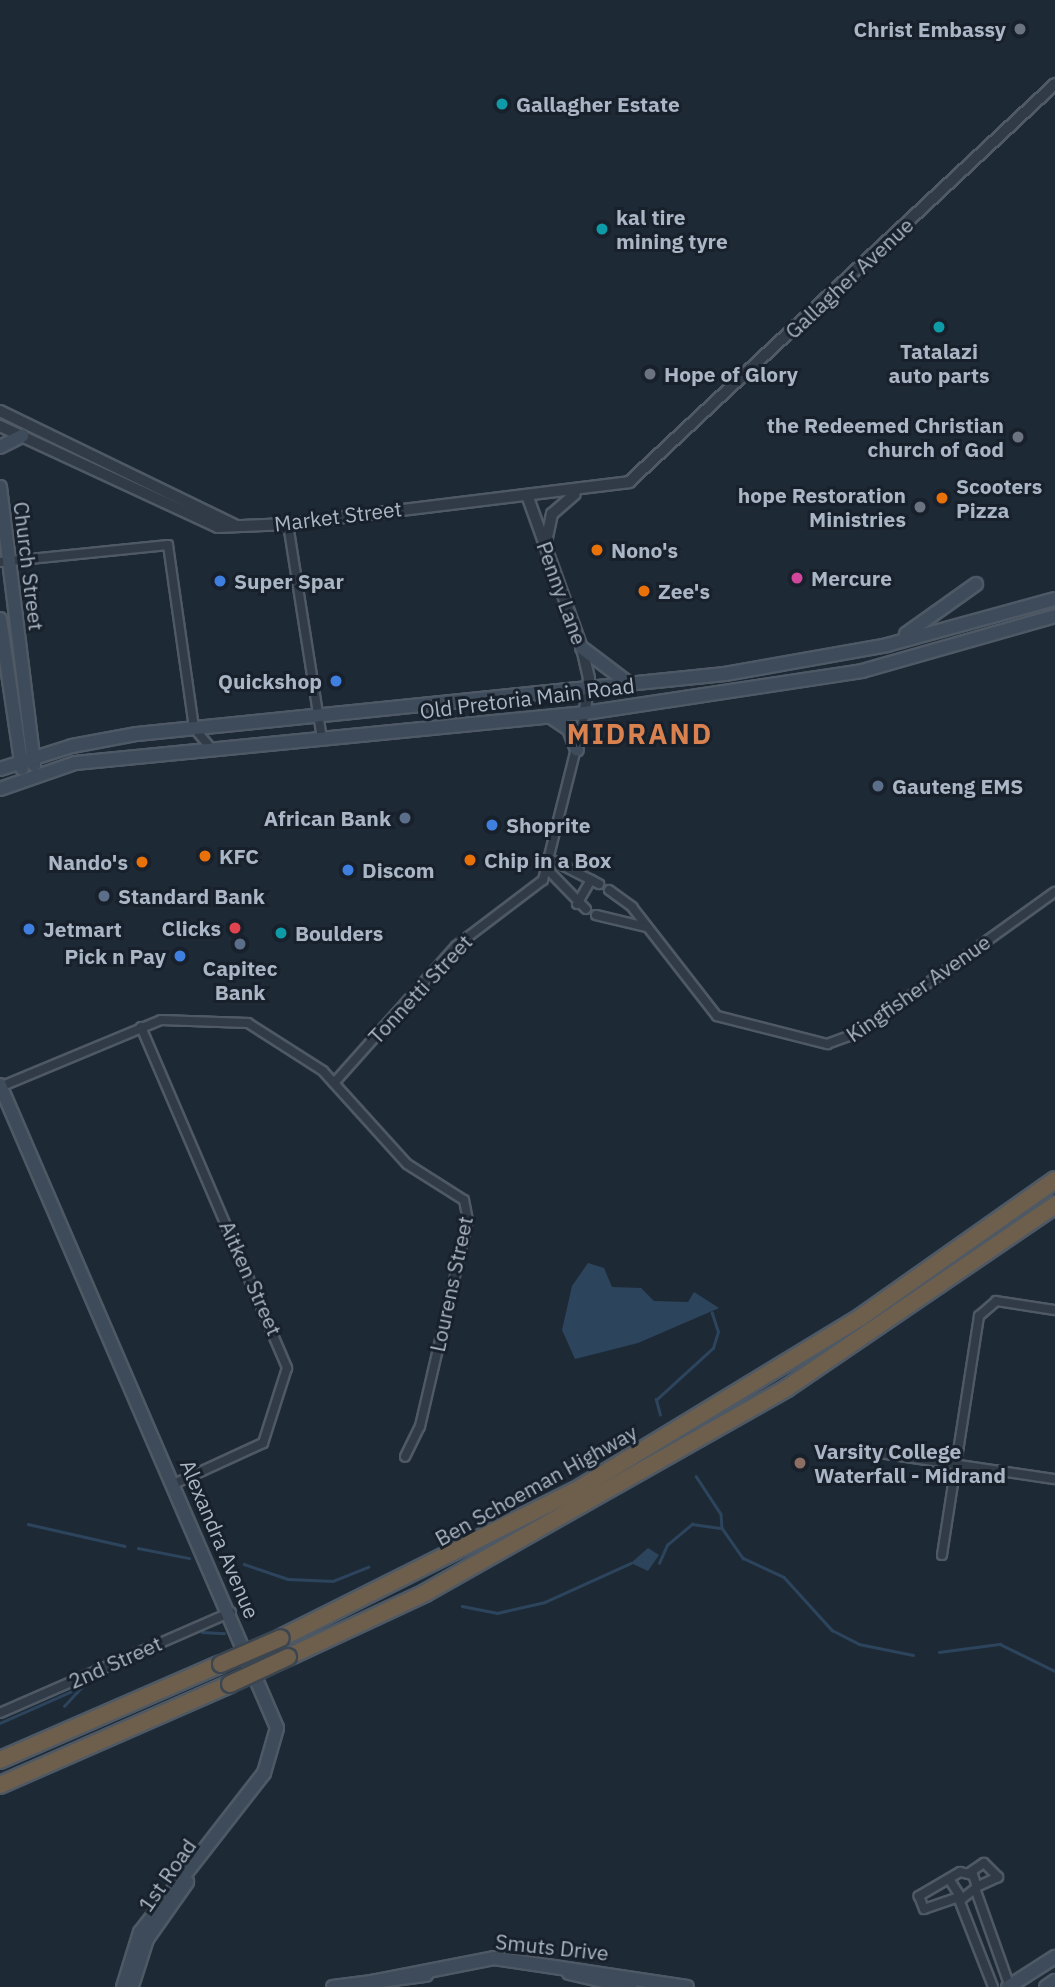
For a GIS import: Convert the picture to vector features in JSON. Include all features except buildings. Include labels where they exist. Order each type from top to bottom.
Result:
[{"type":"highway","name":"Ben Schoeman Highway","points":[[0,1759],[281,1638],[575,1491],[861,1317],[1055,1180]]},
{"type":"highway","name":"Ben Schoeman Highway","points":[[0,1785],[230,1684],[450,1580],[787,1388],[1055,1205]]},
{"type":"main road","points":[[0,447],[22,436]]},
{"type":"main road","name":"Church Street","points":[[0,487],[26,759]]},
{"type":"main road","points":[[887,645],[943,612],[975,584]]},
{"type":"main road","name":"Old Pretoria Main Road","points":[[0,769],[26,759],[194,728],[588,692],[887,645],[1055,599]]},
{"type":"main road","name":"Old Pretoria Main Road","points":[[0,789],[30,776],[211,748],[585,713],[862,671],[1055,617]]},
{"type":"main road","name":"Church Street","points":[[0,619],[30,776]]},
{"type":"main road","points":[[582,648],[606,672],[633,685]]},
{"type":"main road","points":[[551,717],[569,729],[577,750]]},
{"type":"main road","name":"Alexandra Avenue","points":[[0,1086],[268,1697],[277,1741],[264,1773],[213,1841],[143,1926],[123,1987]]},
{"type":"main road","name":"1st Road","points":[[134,1983],[152,1930],[213,1841]]},
{"type":"main road","points":[[1009,1987],[1055,1957]]},
{"type":"main road","name":"Smuts Drive","points":[[389,1981],[494,1958],[645,1983],[687,1987]]},
{"type":"main road","name":"Smuts Drive","points":[[333,1987],[503,1966],[630,1987]]},
{"type":"main road","points":[[1046,1987],[1055,1981]]},
{"type":"street","name":"Gallagher Avenue","points":[[438,503],[584,491],[629,482],[656,462],[1055,84]]},
{"type":"street","points":[[0,411],[237,526]]},
{"type":"street","name":"Market Street","points":[[0,426],[209,524],[288,524],[438,503]]},
{"type":"street","points":[[547,551],[552,514],[584,491]]},
{"type":"street","name":"Penny Lane","points":[[527,495],[582,648],[588,692],[585,713]]},
{"type":"street","points":[[288,524],[322,739]]},
{"type":"street","points":[[5,561],[168,545],[194,728],[211,748]]},
{"type":"street","name":"Tonnetti Street","points":[[334,1083],[456,946],[536,887],[548,871],[585,713]]},
{"type":"street","points":[[552,860],[599,884]]},
{"type":"street","points":[[548,871],[578,904],[586,909]]},
{"type":"street","points":[[578,904],[590,880]]},
{"type":"street","name":"Kingfisher Avenue","points":[[609,890],[646,927],[717,1016],[827,1044],[860,1032],[1055,892]]},
{"type":"street","points":[[596,915],[646,927]]},
{"type":"street","points":[[0,1086],[141,1027],[184,1016],[248,1023],[334,1083]]},
{"type":"street","name":"Aitken Street","points":[[141,1027],[287,1368],[263,1443],[176,1483]]},
{"type":"street","name":"Lourens Street","points":[[334,1083],[407,1164],[457,1194],[469,1209],[420,1426],[405,1457]]},
{"type":"street","points":[[942,1555],[979,1316],[996,1301],[1055,1310]]},
{"type":"street","points":[[878,1453],[1055,1479]]},
{"type":"street","name":"2nd Street","points":[[0,1713],[231,1612]]},
{"type":"street","points":[[984,1863],[998,1877],[977,1889],[924,1909],[919,1896],[951,1882],[984,1863]]},
{"type":"street","points":[[969,1873],[977,1889],[1009,1987]]},
{"type":"street","points":[[951,1882],[993,1987]]},
{"type":"water","points":[[588,1263],[604,1268],[612,1287],[641,1288],[654,1301],[688,1302],[694,1292],[719,1308],[638,1343],[575,1359],[562,1330],[572,1286]]},
{"type":"water","points":[[648,1548],[659,1555],[648,1571],[631,1563]]},
{"type":"waterway","points":[[660,1415],[656,1400],[713,1348],[718,1332],[712,1313]]},
{"type":"waterway","points":[[696,1476],[721,1514],[722,1527]]},
{"type":"waterway","points":[[28,1524],[125,1546]]},
{"type":"waterway","points":[[659,1563],[667,1545],[692,1524],[722,1528],[743,1558],[784,1577],[832,1630],[859,1644],[913,1655]]},
{"type":"waterway","points":[[138,1548],[189,1558]]},
{"type":"waterway","points":[[462,1606],[497,1613],[545,1602],[631,1563]]},
{"type":"waterway","points":[[244,1564],[288,1579],[333,1581],[368,1567]]},
{"type":"waterway","points":[[202,1632],[224,1633]]},
{"type":"waterway","points":[[939,1652],[1000,1644],[1055,1671]]},
{"type":"waterway","points":[[0,1723],[83,1686]]},
{"type":"waterway","points":[[64,1706],[81,1688]]},
{"type":"place","name":"Christ Embassy","points":[[1020,29]]},
{"type":"place","name":"Gallagher Estate","points":[[502,104]]},
{"type":"place","name":"kal tire mining tyre","points":[[602,229]]},
{"type":"place","name":"Tatalazi auto parts","points":[[939,327]]},
{"type":"place","name":"Hope of Glory","points":[[650,374]]},
{"type":"place","name":"the Redeemed Christian church of God","points":[[1018,437]]},
{"type":"place","name":"Scooters Pizza","points":[[942,498]]},
{"type":"place","name":"hope Restoration Ministries","points":[[920,507]]},
{"type":"place","name":"Nono's","points":[[597,550]]},
{"type":"place","name":"Mercure","points":[[797,578]]},
{"type":"place","name":"Super Spar","points":[[220,581]]},
{"type":"place","name":"Zee's","points":[[644,591]]},
{"type":"place","name":"Quickshop","points":[[336,681]]},
{"type":"place","name":"Gauteng EMS","points":[[878,786]]},
{"type":"place","name":"African Bank","points":[[405,818]]},
{"type":"place","name":"Shoprite","points":[[492,825]]},
{"type":"place","name":"KFC","points":[[205,856]]},
{"type":"place","name":"Chip in a Box","points":[[470,860]]},
{"type":"place","name":"Nando's","points":[[142,862]]},
{"type":"place","name":"Discom","points":[[348,870]]},
{"type":"place","name":"Standard Bank","points":[[104,896]]},
{"type":"place","name":"Clicks","points":[[235,928]]},
{"type":"place","name":"Jetmart","points":[[29,929]]},
{"type":"place","name":"Boulders","points":[[281,933]]},
{"type":"place","name":"Capitec Bank","points":[[240,944]]},
{"type":"place","name":"Pick n Pay","points":[[180,956]]},
{"type":"place","name":"Varsity College Waterfall - Midrand","points":[[800,1463]]},
{"type":"district","name":"MIDRAND","points":[[640,734]]}]
